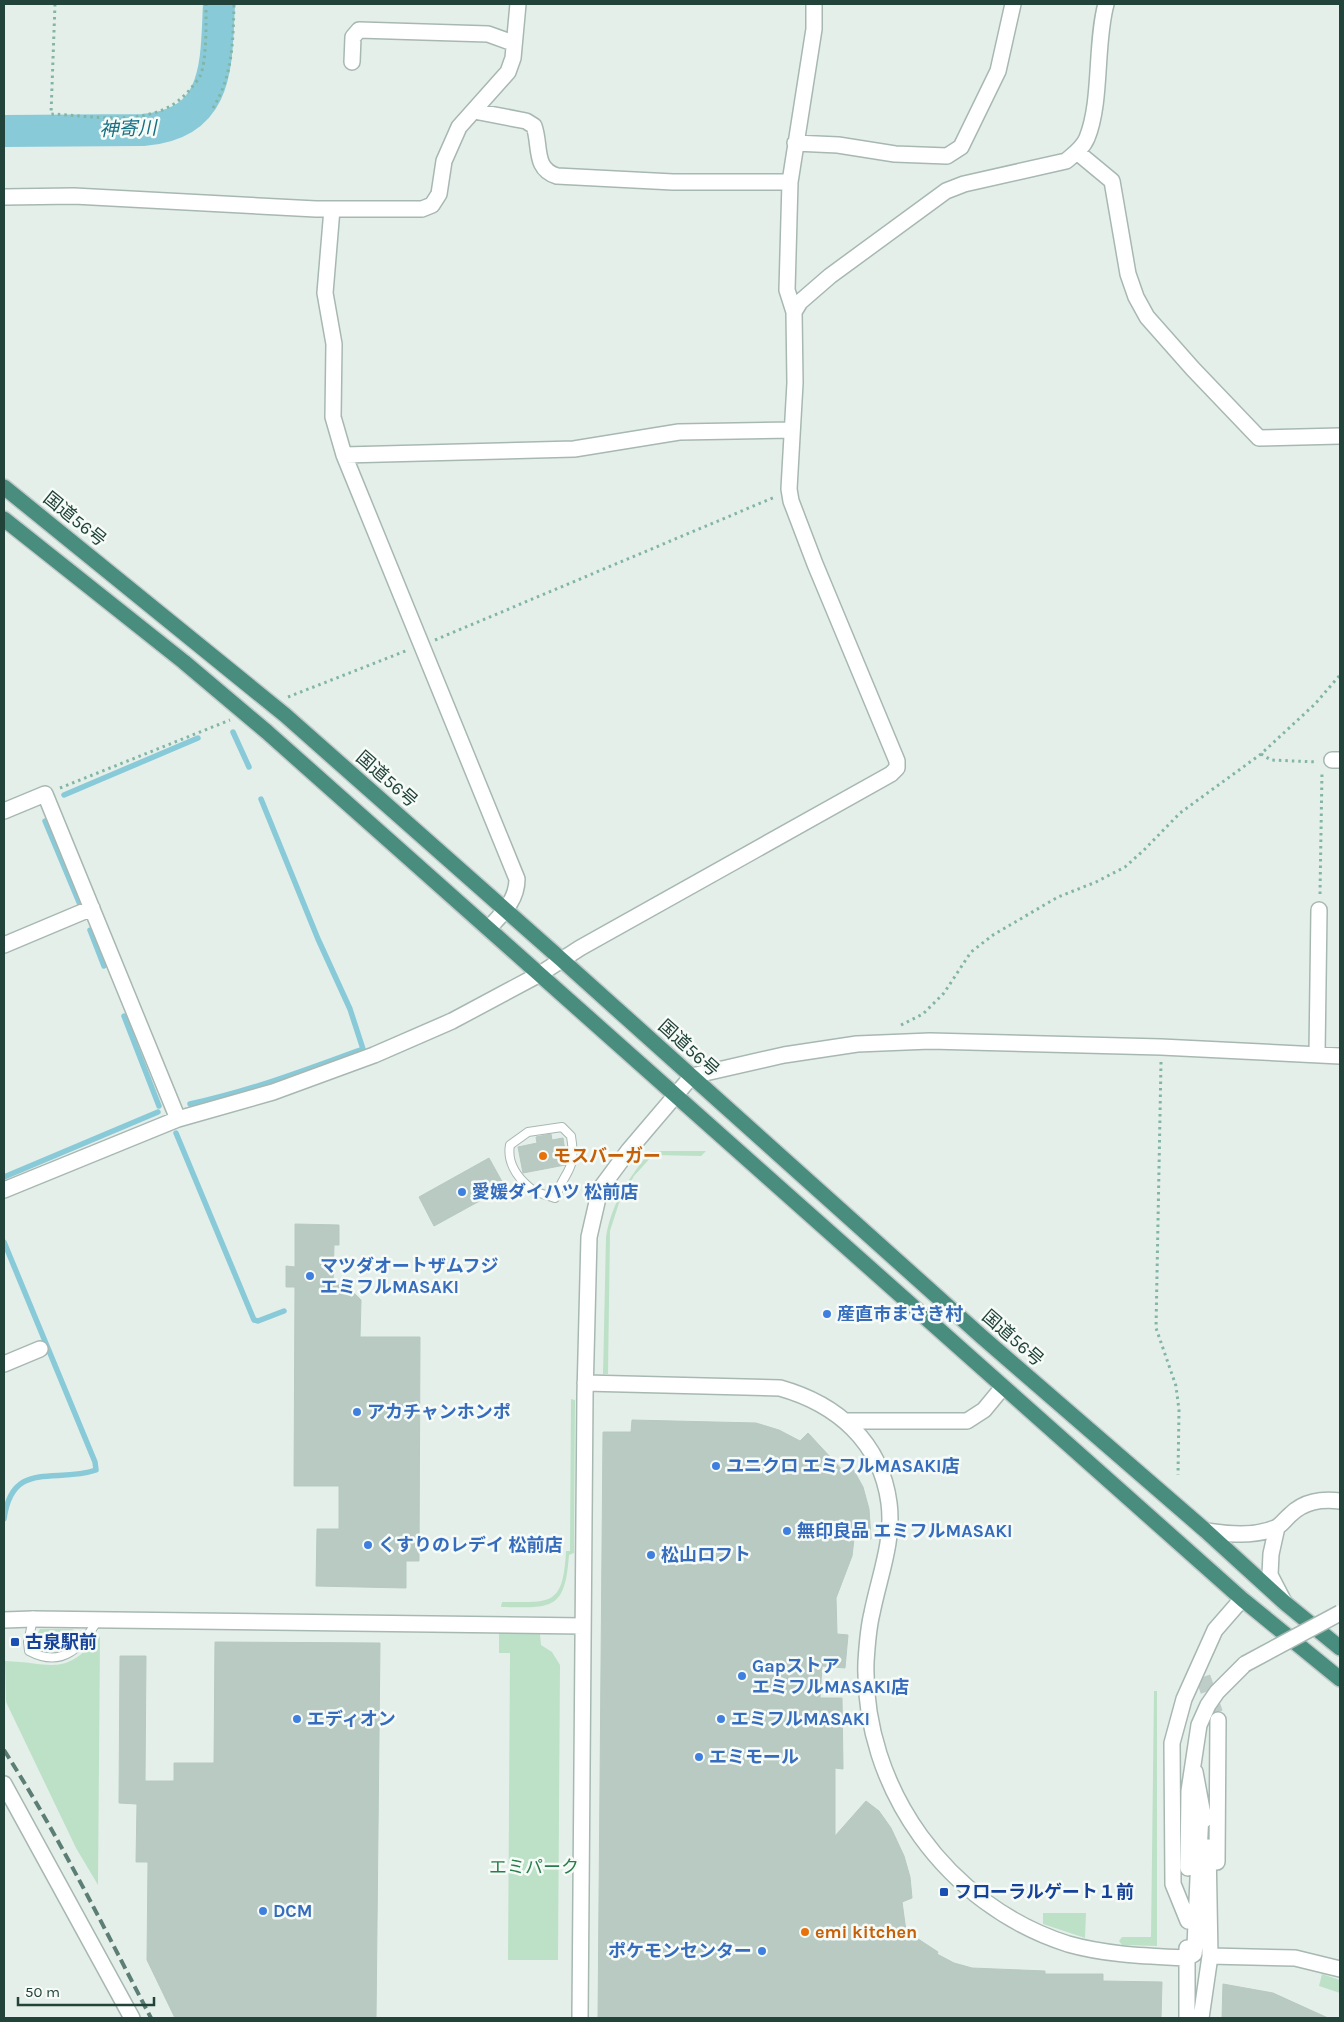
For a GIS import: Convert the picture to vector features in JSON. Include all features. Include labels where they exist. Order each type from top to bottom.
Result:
[{"type":"highway","name":"国道56号","points":[[4,488],[123,581],[271,704],[506,909],[981,1336],[1206,1531],[1285,1603],[1340,1648]]},
{"type":"highway","points":[[4,519],[247,714],[1242,1599],[1340,1679]]},
{"type":"street","points":[[4,197],[74,196],[332,209],[422,209],[432,205],[439,194],[444,161],[459,127],[508,72],[513,58],[518,4]]},
{"type":"street","points":[[4,1190],[178,1119],[273,1092],[374,1055],[452,1021],[540,974],[822,814],[891,774],[897,768],[897,761],[815,564],[789,491],[795,383],[794,312],[787,290],[790,182],[814,30],[814,4]]},
{"type":"street","points":[[795,143],[838,145],[887,153],[947,156],[961,147],[998,72],[1013,4]]},
{"type":"street","points":[[794,312],[800,302],[830,276],[946,191],[964,184],[1066,161],[1077,152],[1087,140],[1093,117],[1106,4]]},
{"type":"street","points":[[352,62],[353,37],[359,30],[488,34],[513,43]]},
{"type":"street","points":[[474,110],[526,121],[534,126],[541,166],[548,173],[558,176],[673,182],[790,182]]},
{"type":"street","points":[[1077,152],[1112,181],[1126,264],[1136,297],[1147,317],[1193,369],[1259,438],[1340,436]]},
{"type":"street","points":[[332,209],[325,293],[334,344],[333,417],[344,455],[517,879],[517,891],[506,909],[489,928]]},
{"type":"street","points":[[344,455],[574,449],[679,432],[792,430]]},
{"type":"street","points":[[4,811],[45,794],[178,1119]]},
{"type":"street","points":[[4,945],[92,908]]},
{"type":"street","points":[[1317,1054],[1319,910]]},
{"type":"street","points":[[580,2018],[582,1626],[588,1251],[600,1189],[692,1076],[784,1055],[857,1044],[930,1041],[1161,1047],[1340,1056]]},
{"type":"street","points":[[4,1364],[40,1349]]},
{"type":"street","points":[[585,1383],[780,1388],[802,1395],[827,1407],[846,1421],[873,1456],[883,1479],[889,1503],[890,1527],[887,1550],[871,1614],[868,1639],[866,1690],[878,1753],[892,1790],[912,1825],[936,1857],[971,1891],[991,1906],[1038,1931],[1069,1944],[1108,1953],[1187,1958],[1194,1954],[1196,1946],[1201,1811],[1200,1791],[1194,1768]]},
{"type":"street","points":[[846,1421],[967,1421],[984,1410],[1003,1387]]},
{"type":"street","points":[[1206,1531],[1227,1534],[1249,1534],[1277,1527],[1292,1513],[1307,1503],[1324,1499],[1340,1501]]},
{"type":"street","points":[[1277,1527],[1271,1554],[1270,1575],[1285,1603]]},
{"type":"street","points":[[1188,1921],[1173,1884],[1172,1743],[1184,1699],[1202,1670],[1215,1630],[1242,1599]]},
{"type":"street","points":[[1187,2018],[1190,1790],[1194,1768],[1194,1749],[1199,1725],[1208,1705],[1217,1692],[1245,1664],[1340,1613]]},
{"type":"street","points":[[4,1620],[490,1623],[582,1626]]},
{"type":"street","points":[[1201,2018],[1210,1956],[1218,1835],[1218,1720]]},
{"type":"street","points":[[4,1784],[132,2018]]},
{"type":"street","points":[[1201,1811],[1208,1832],[1211,1926]]},
{"type":"street","points":[[1210,1956],[1295,1958],[1340,1968]]},
{"type":"lane","points":[[562,1128],[571,1136],[573,1165],[560,1185],[555,1198],[530,1189],[510,1163],[508,1153],[510,1145],[528,1132],[562,1128]]},
{"type":"lane","points":[[33,1619],[28,1642],[29,1651],[38,1656],[49,1657],[63,1656],[77,1650],[98,1620]]},
{"type":"path","points":[[54,4],[51,114],[123,117],[148,115],[169,109],[186,95],[200,76],[206,36],[206,4]]},
{"type":"path","points":[[213,108],[228,75],[233,48],[234,4]]},
{"type":"path","points":[[271,704],[422,645],[789,491]]},
{"type":"path","points":[[895,1027],[923,1014],[944,993],[971,952],[993,934],[1058,897],[1096,882],[1125,867],[1180,813],[1261,754],[1315,704],[1340,675]]},
{"type":"path","points":[[45,794],[247,714]]},
{"type":"path","points":[[1261,754],[1270,760],[1322,762],[1319,910]]},
{"type":"path","points":[[1161,1047],[1156,1328],[1176,1386],[1179,1410],[1178,1475]]},
{"type":"green space","points":[[651,1151],[706,1151],[701,1156],[653,1155],[634,1176],[619,1203],[610,1231],[608,1374],[603,1374],[606,1237],[612,1212],[622,1191]]},
{"type":"green space","points":[[571,1399],[575,1400],[574,1553],[569,1555],[564,1586],[559,1596],[553,1602],[544,1605],[501,1607],[502,1602],[543,1601],[557,1592],[562,1583],[566,1551],[570,1551]]},
{"type":"green space","points":[[40,1629],[72,1629],[77,1632],[75,1638],[66,1647],[48,1649],[36,1644],[36,1636]]},
{"type":"green space","name":"エミパーク","points":[[499,1633],[540,1634],[541,1645],[552,1652],[560,1665],[558,1960],[508,1960],[510,1653],[499,1653]]},
{"type":"green space","points":[[100,1636],[98,1885],[76,1848],[6,1702],[5,1661],[57,1665],[77,1657]]},
{"type":"green space","points":[[1154,1691],[1157,1691],[1157,1946],[1122,1945],[1119,1941],[1122,1937],[1151,1937]]},
{"type":"green space","points":[[1043,1913],[1086,1913],[1085,1938],[1043,1924]]},
{"type":"green space","points":[[1322,1974],[1340,1980],[1340,1993],[1319,1986]]},
{"type":"building","name":"モスバーガー","points":[[551,1134],[552,1140],[563,1138],[566,1158],[565,1165],[523,1173],[518,1147],[537,1143],[536,1137]]},
{"type":"building","name":"愛媛ダイハツ 松前店","points":[[489,1158],[505,1187],[434,1226],[419,1197]]},
{"type":"building","points":[[295,1224],[339,1225],[339,1245],[334,1245],[333,1285],[346,1285],[361,1300],[360,1337],[420,1337],[419,1561],[406,1561],[406,1588],[316,1586],[317,1529],[339,1529],[339,1486],[294,1486],[295,1287],[286,1287],[286,1266],[295,1267]]},
{"type":"building","name":"エミフルMASAKI","points":[[632,1420],[756,1423],[779,1430],[800,1441],[808,1433],[845,1473],[853,1469],[863,1487],[869,1509],[871,1539],[854,1539],[852,1556],[836,1598],[837,1634],[848,1635],[845,1668],[822,1666],[820,1698],[842,1698],[843,1769],[835,1768],[835,1836],[866,1801],[879,1811],[891,1828],[904,1856],[910,1877],[912,1898],[902,1902],[906,1931],[938,1952],[937,1954],[954,1963],[972,1968],[1045,1971],[1045,1974],[1103,1974],[1103,1981],[1162,1982],[1161,2018],[598,2018],[603,1432],[631,1432]]},
{"type":"building","points":[[215,1642],[380,1643],[376,2018],[175,2018],[147,1960],[148,1862],[136,1862],[137,1804],[119,1803],[120,1656],[146,1656],[145,1781],[174,1781],[174,1763],[214,1763]]},
{"type":"building","points":[[1223,1984],[1273,1993],[1328,2018],[1222,2018]]},
{"type":"waterway","name":"神寄川","points":[[4,131],[143,130],[168,125],[187,116],[200,103],[209,87],[217,48],[219,4]]},
{"type":"waterway","points":[[233,732],[249,767]]},
{"type":"waterway","points":[[64,795],[198,738]]},
{"type":"waterway","points":[[190,1104],[256,1086],[363,1049],[350,1009],[318,939],[261,799]]},
{"type":"waterway","points":[[45,821],[81,907]]},
{"type":"waterway","points":[[90,930],[104,966]]},
{"type":"waterway","points":[[124,1016],[159,1106]]},
{"type":"waterway","points":[[4,1177],[158,1112]]},
{"type":"waterway","points":[[176,1133],[254,1320],[258,1321],[284,1311]]},
{"type":"waterway","points":[[4,1242],[95,1462],[96,1470],[81,1474],[38,1477],[26,1481],[16,1488],[9,1500],[4,1519]]},
{"type":"tunnel","points":[[1203,1677],[1218,1720]]},
{"type":"railway","points":[[4,1750],[44,1816],[151,2018]]},
{"type":"place","name":"モスバーガー","points":[[543,1156]]},
{"type":"place","name":"愛媛ダイハツ 松前店","points":[[462,1192]]},
{"type":"place","name":"マツダオートザムフジ エミフルMASAKI","points":[[310,1276]]},
{"type":"place","name":"産直市まさき村","points":[[827,1314]]},
{"type":"place","name":"アカチャンホンポ","points":[[357,1412]]},
{"type":"place","name":"ユニクロ エミフルMASAKI店","points":[[716,1466]]},
{"type":"place","name":"無印良品 エミフルMASAKI","points":[[787,1531]]},
{"type":"place","name":"くすりのレデイ 松前店","points":[[368,1545]]},
{"type":"place","name":"松山ロフト","points":[[651,1555]]},
{"type":"place","name":"古泉駅前","points":[[15,1642]]},
{"type":"place","name":"Gapストア エミフルMASAKI店","points":[[742,1676]]},
{"type":"place","name":"エディオン","points":[[297,1719]]},
{"type":"place","name":"エミフルMASAKI","points":[[721,1719]]},
{"type":"place","name":"エミモール","points":[[699,1757]]},
{"type":"place","name":"フローラルゲート１前","points":[[944,1892]]},
{"type":"place","name":"DCM","points":[[263,1911]]},
{"type":"place","name":"emi kitchen","points":[[805,1932]]},
{"type":"place","name":"ポケモンセンター","points":[[762,1951]]}]
